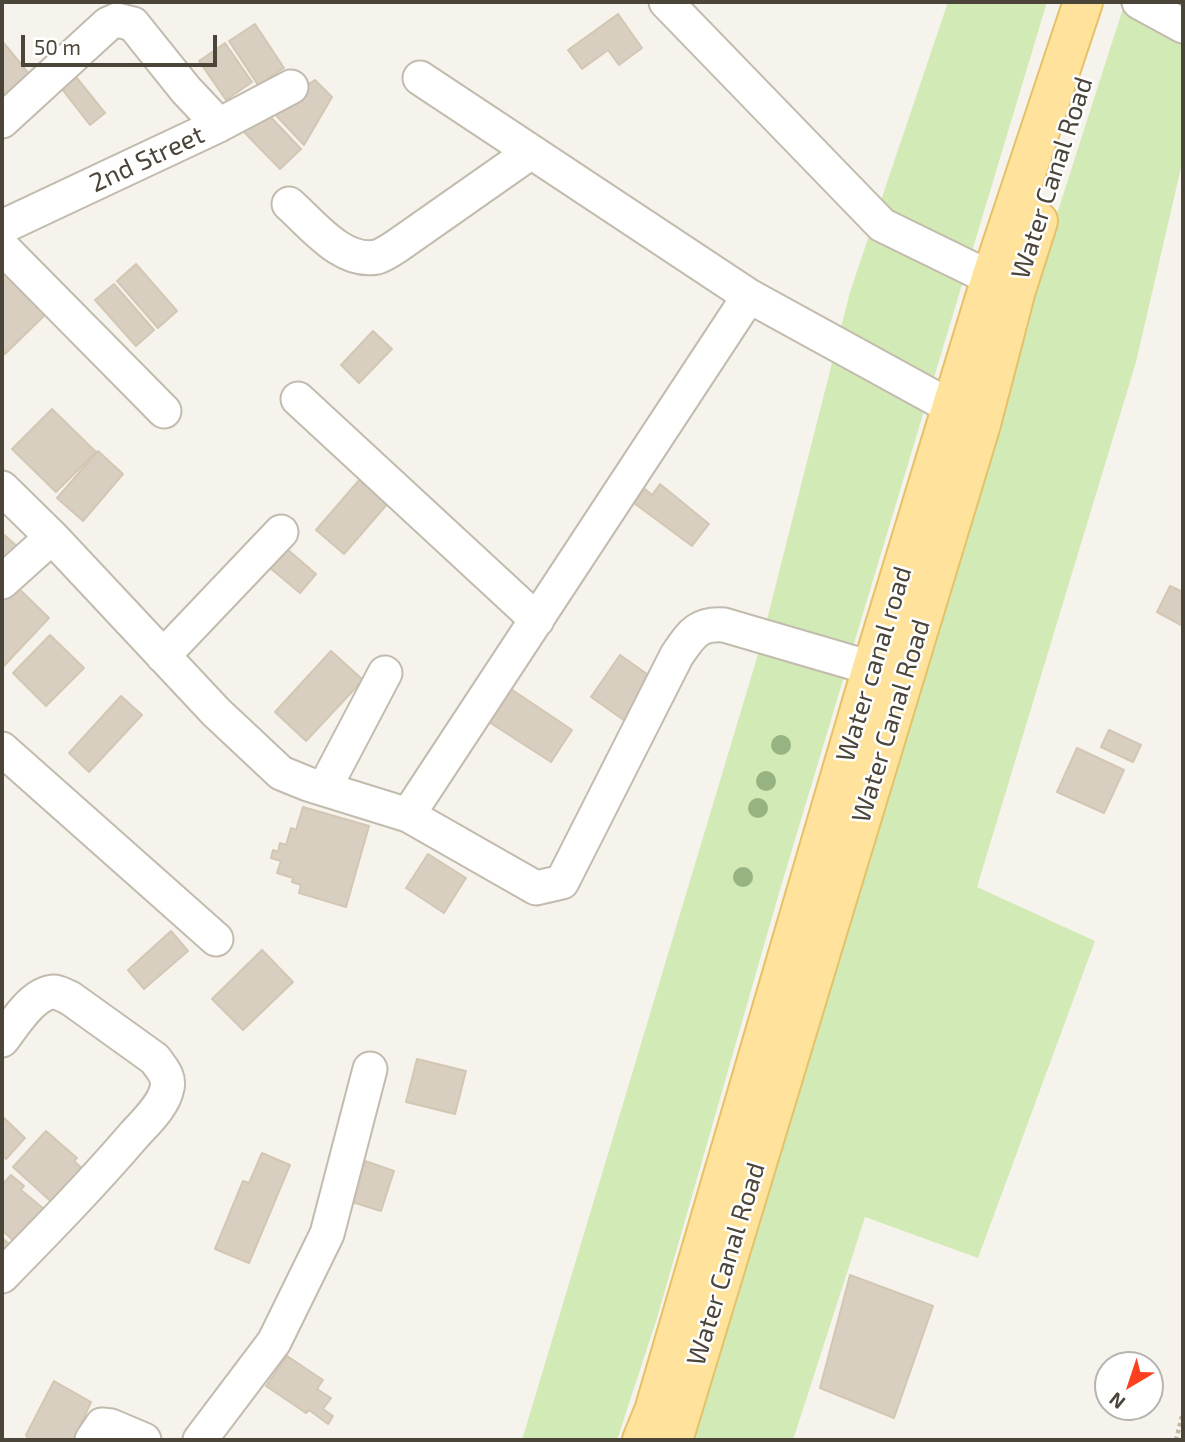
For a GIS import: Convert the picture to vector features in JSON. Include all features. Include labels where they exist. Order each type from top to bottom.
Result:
[{"type":"main road","name":"Water canal road","points":[[1003,284],[1083,2]]},
{"type":"main road","name":"Water Canal Road","points":[[656,1431],[967,416],[1003,284],[1107,2]]},
{"type":"street","points":[[666,2],[882,225],[1003,284]]},
{"type":"street","points":[[1139,2],[1183,26]]},
{"type":"street","points":[[2,121],[108,24],[117,20],[133,24],[186,90],[219,125]]},
{"type":"street","points":[[420,78],[749,296],[967,416]]},
{"type":"street","name":"2nd Street","points":[[2,228],[219,125],[291,87]]},
{"type":"street","points":[[289,204],[340,250],[358,257],[378,257],[531,152]]},
{"type":"street","points":[[2,247],[164,411]]},
{"type":"street","points":[[408,815],[749,296]]},
{"type":"street","points":[[298,399],[537,620]]},
{"type":"street","points":[[2,488],[52,537],[216,712],[281,773],[408,815],[536,888],[562,882],[677,655],[693,632],[710,624],[724,625],[888,673]]},
{"type":"street","points":[[163,656],[281,532]]},
{"type":"street","points":[[2,582],[52,537]]},
{"type":"street","points":[[324,789],[385,673]]},
{"type":"street","points":[[2,749],[216,939]]},
{"type":"street","points":[[2,1040],[31,1005],[44,995],[56,992],[70,998],[155,1059],[168,1082],[167,1091],[155,1111],[102,1173],[2,1276]]},
{"type":"street","points":[[200,1440],[274,1342],[327,1234],[370,1069]]},
{"type":"street","points":[[92,1440],[102,1425],[144,1440]]},
{"type":"path","points":[[1176,1440],[1183,1412]]},
{"type":"green space","points":[[948,2],[1047,2],[781,886],[657,1318],[617,1440],[522,1440],[759,651],[850,292]]},
{"type":"green space","points":[[1125,2],[1183,2],[1183,159],[1136,362],[977,887],[1095,941],[978,1258],[865,1217],[793,1440],[691,1440],[1031,295]]},
{"type":"building","points":[[618,14],[642,48],[619,65],[608,50],[582,69],[568,50]]},
{"type":"building","points":[[255,24],[284,68],[258,85],[229,41]]},
{"type":"building","points":[[2,41],[30,75],[2,99]]},
{"type":"building","points":[[225,43],[252,82],[226,100],[199,61]]},
{"type":"building","points":[[68,67],[105,113],[90,125],[54,79]]},
{"type":"building","points":[[315,80],[332,97],[304,145],[270,109]]},
{"type":"building","points":[[263,109],[301,149],[280,169],[242,130]]},
{"type":"building","points":[[2,254],[53,307],[5,354],[2,351]]},
{"type":"building","points":[[136,264],[177,311],[158,328],[117,281]]},
{"type":"building","points":[[114,284],[154,330],[136,346],[95,300]]},
{"type":"building","points":[[373,331],[392,349],[359,383],[341,365]]},
{"type":"building","points":[[52,409],[96,452],[56,492],[12,449]]},
{"type":"building","points":[[98,451],[123,474],[83,521],[57,498]]},
{"type":"building","points":[[361,478],[389,502],[344,554],[316,530]]},
{"type":"building","points":[[660,484],[709,524],[692,546],[634,503],[645,489],[652,495]]},
{"type":"building","points":[[2,533],[19,548],[2,568]]},
{"type":"building","points":[[280,543],[316,574],[300,593],[263,562]]},
{"type":"building","points":[[14,584],[49,618],[2,668],[2,597]]},
{"type":"building","points":[[1170,586],[1183,592],[1183,626],[1157,612]]},
{"type":"building","points":[[50,635],[84,668],[46,706],[13,673]]},
{"type":"building","points":[[331,651],[363,680],[306,741],[275,712]]},
{"type":"building","points":[[620,655],[654,679],[625,721],[591,697]]},
{"type":"building","points":[[511,689],[572,730],[551,762],[489,722]]},
{"type":"building","points":[[121,696],[142,715],[89,772],[69,753]]},
{"type":"building","points":[[1109,730],[1141,745],[1133,762],[1101,747]]},
{"type":"building","points":[[1077,748],[1124,770],[1104,813],[1057,792]]},
{"type":"building","points":[[303,807],[369,826],[346,907],[299,893],[301,885],[292,882],[293,878],[277,873],[281,861],[271,858],[273,850],[278,852],[280,843],[286,845],[291,828],[296,830]]},
{"type":"building","points":[[428,854],[466,878],[444,913],[406,888]]},
{"type":"building","points":[[171,931],[188,951],[144,989],[128,970]]},
{"type":"building","points":[[262,950],[293,982],[243,1030],[212,999]]},
{"type":"building","points":[[417,1059],[466,1071],[455,1114],[406,1102]]},
{"type":"building","points":[[2,1116],[25,1138],[6,1159],[2,1155]]},
{"type":"building","points":[[46,1131],[77,1158],[74,1161],[87,1173],[56,1206],[13,1167]]},
{"type":"building","points":[[262,1153],[290,1165],[249,1263],[215,1249],[243,1181],[249,1183]]},
{"type":"building","points":[[365,1161],[394,1171],[381,1211],[352,1202]]},
{"type":"building","points":[[11,1175],[24,1186],[21,1190],[50,1214],[18,1245],[2,1230],[2,1185]]},
{"type":"building","points":[[2,1238],[13,1247],[2,1260]]},
{"type":"building","points":[[850,1275],[933,1306],[894,1418],[820,1388]]},
{"type":"building","points":[[287,1356],[323,1380],[317,1389],[331,1398],[323,1409],[333,1416],[328,1424],[309,1410],[306,1413],[266,1386]]},
{"type":"building","points":[[54,1381],[91,1402],[74,1440],[29,1440],[26,1435]]}]
